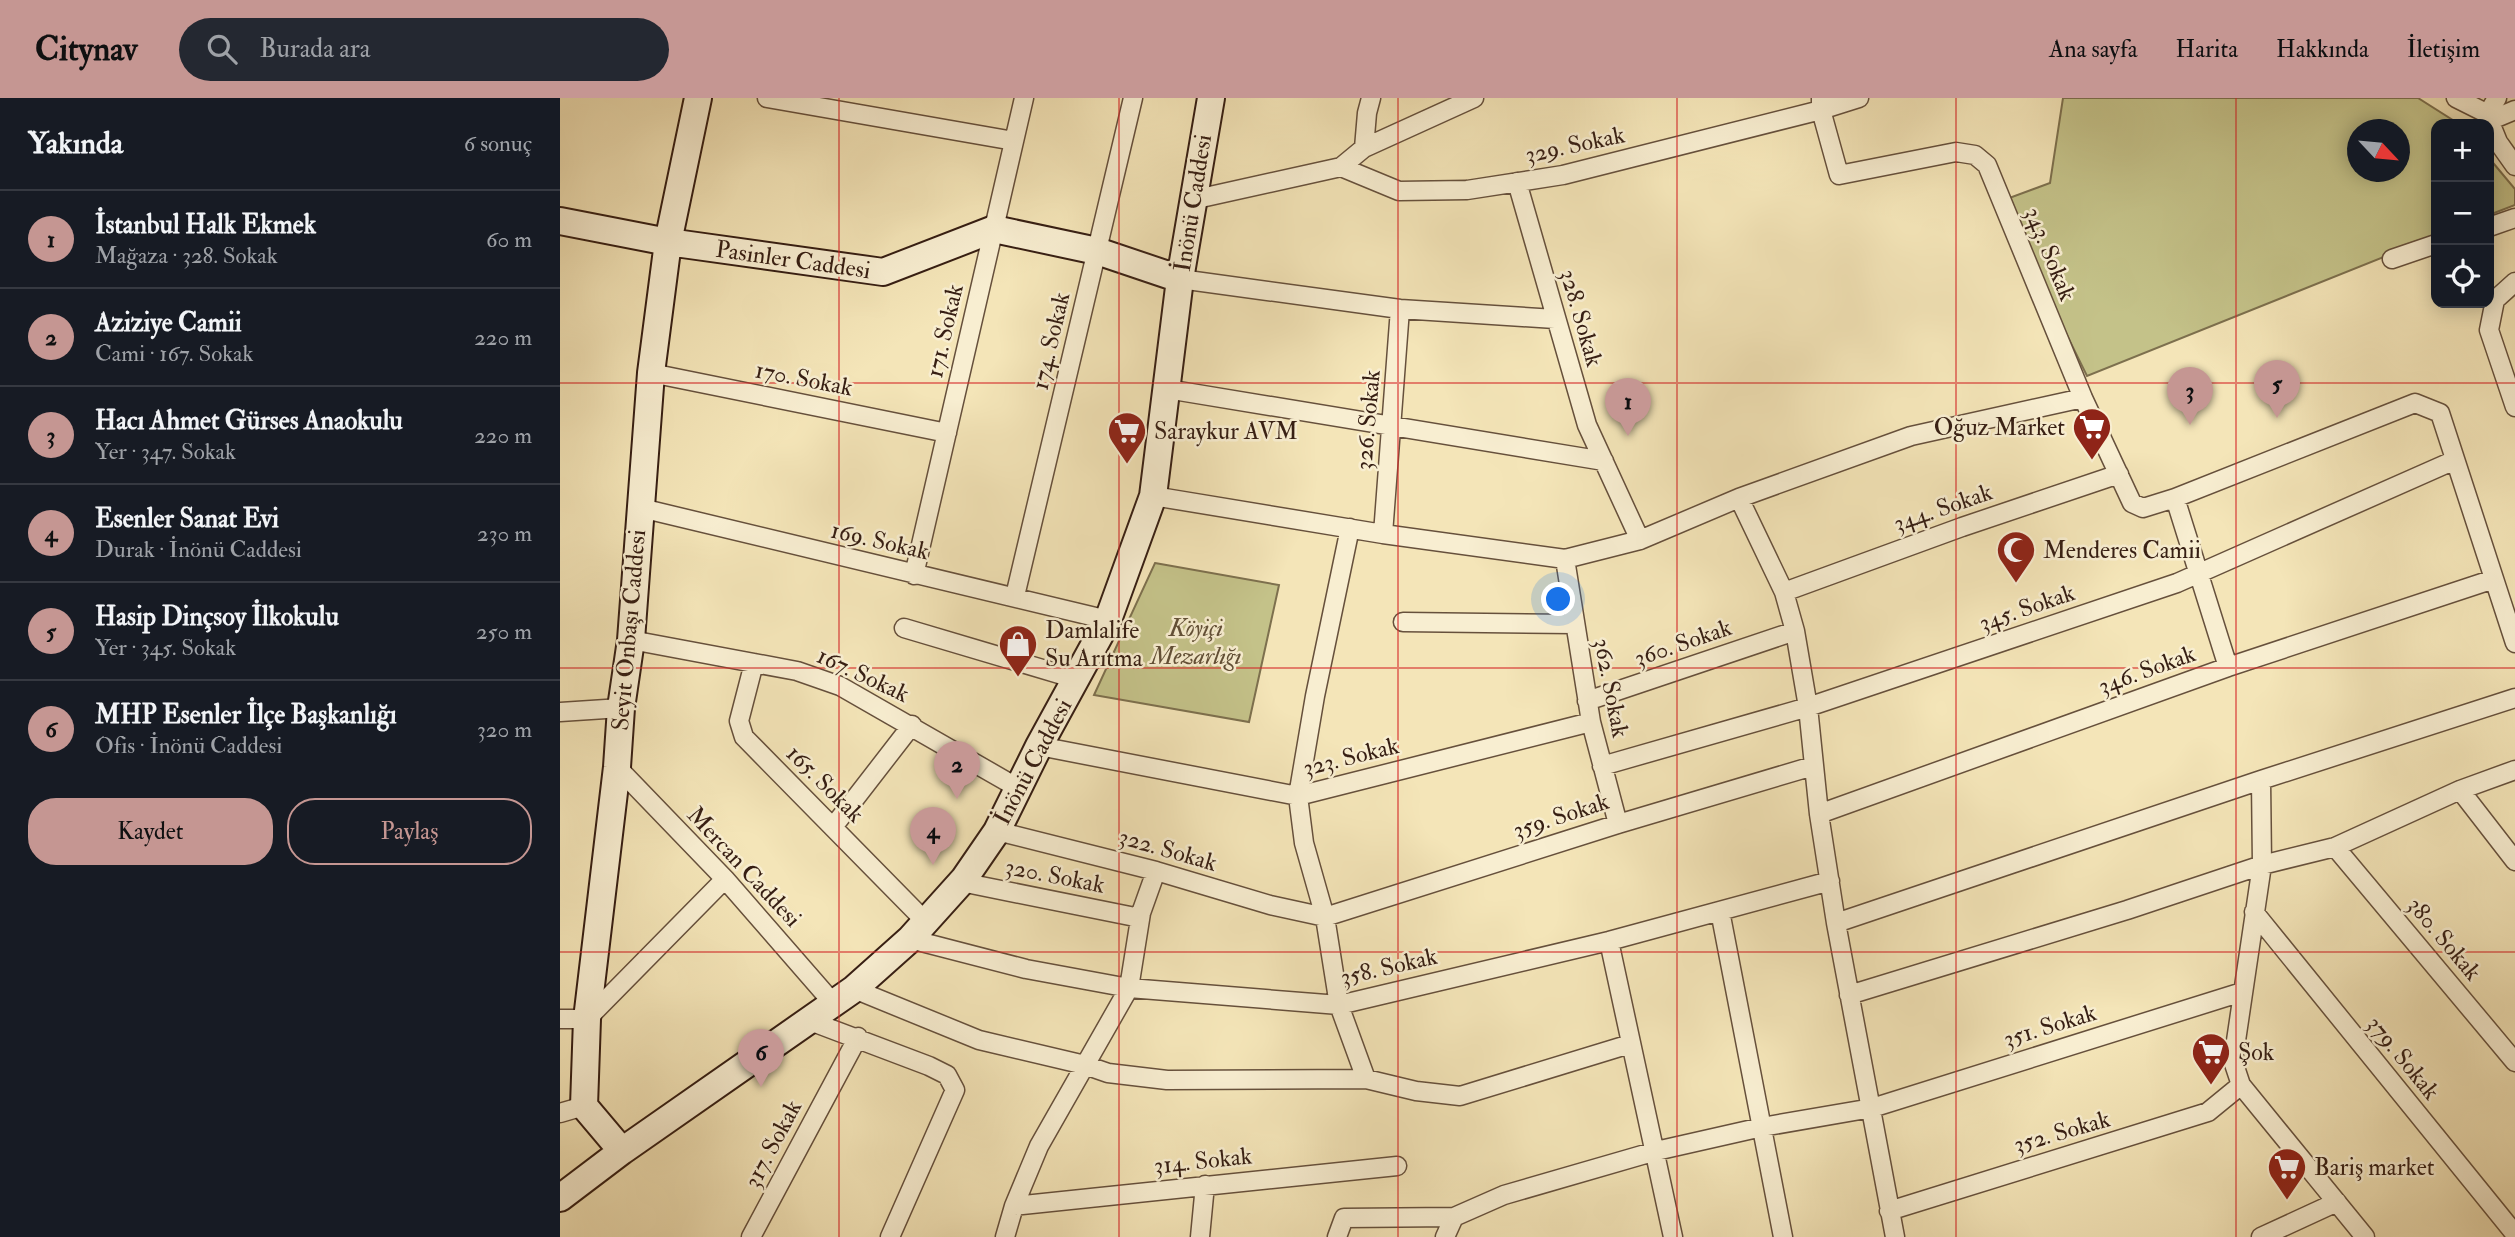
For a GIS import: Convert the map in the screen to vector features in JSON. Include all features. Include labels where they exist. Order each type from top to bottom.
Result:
[{"type":"street","name":"Seyit Onbaşı Caddesi","points":[[622,1151],[572,1110],[587,1019],[631,640],[651,373],[668,242],[698,98]]},
{"type":"street","points":[[767,98],[1014,141]]},
{"type":"street","name":"171. Sokak","points":[[914,575],[1024,98]]},
{"type":"street","name":"174. Sokak","points":[[1015,596],[1133,98]]},
{"type":"street","name":"İnönü Caddesi","points":[[560,1198],[622,1151],[844,996],[917,930],[961,882],[997,831],[1039,746],[1108,620],[1153,496],[1180,279],[1211,98]]},
{"type":"street","points":[[1364,148],[1371,98]]},
{"type":"street","points":[[1192,200],[1341,167],[1364,148],[1474,98]]},
{"type":"street","name":"329. Sokak","points":[[1341,167],[1399,191],[1467,190],[1563,175],[1821,104],[1859,98]]},
{"type":"street","points":[[2456,98],[2496,118],[2515,110]]},
{"type":"street","points":[[2487,115],[2497,98]]},
{"type":"street","name":"343. Sokak","points":[[1821,104],[1839,175],[1956,152],[1975,155],[1987,164],[2083,398],[2132,503],[2143,508],[2175,498]]},
{"type":"street","points":[[2487,115],[2498,142],[2515,166]]},
{"type":"street","name":"328. Sokak","points":[[1517,182],[1587,425],[1640,540]]},
{"type":"street","points":[[2494,225],[2515,218]]},
{"type":"street","name":"Pasinler Caddesi","points":[[560,221],[668,242],[883,272],[994,229]]},
{"type":"street","points":[[994,229],[1097,250],[1180,279],[1400,309],[1555,319]]},
{"type":"street","points":[[2392,259],[2433,245]]},
{"type":"street","points":[[2515,282],[2495,300],[2489,330],[2515,407]]},
{"type":"street","name":"326. Sokak","points":[[1383,534],[1400,309]]},
{"type":"street","name":"170. Sokak","points":[[651,373],[947,433]]},
{"type":"street","points":[[1167,388],[1604,461]]},
{"type":"street","points":[[1153,496],[1383,534],[1565,559],[1640,540],[1740,498],[1911,436],[2083,398]]},
{"type":"street","points":[[2228,667],[2175,498],[2415,403],[2440,413],[2515,643]]},
{"type":"street","name":"345. Sokak","points":[[1602,766],[1808,707],[2164,587],[2455,460]]},
{"type":"street","name":"344. Sokak","points":[[1784,592],[1962,527],[2119,474]]},
{"type":"street","points":[[1740,498],[1784,592],[1795,631],[1808,707],[1819,814],[1836,923],[1895,1237]]},
{"type":"street","name":"169. Sokak","points":[[641,508],[1108,620]]},
{"type":"street","points":[[1350,528],[1315,696],[1298,796],[1304,843],[1325,917],[1339,1005],[1367,1079]]},
{"type":"street","name":"362. Sokak","points":[[1565,559],[1591,722],[1618,824]]},
{"type":"street","name":"346. Sokak","points":[[1819,814],[2228,667],[2494,579]]},
{"type":"street","points":[[1403,622],[1574,624]]},
{"type":"street","points":[[904,628],[1076,679]]},
{"type":"street","name":"360. Sokak","points":[[1587,701],[1795,631]]},
{"type":"street","name":"167. Sokak","points":[[631,640],[797,671],[840,686],[1018,788]]},
{"type":"street","name":"165. Sokak","points":[[754,663],[739,721],[744,737],[833,827],[917,930]]},
{"type":"street","points":[[1836,923],[2261,779],[2515,698]]},
{"type":"street","points":[[560,712],[621,708]]},
{"type":"street","name":"323. Sokak","points":[[1039,746],[1298,796],[1591,722]]},
{"type":"street","points":[[833,827],[912,725]]},
{"type":"street","name":"359. Sokak","points":[[1325,917],[1618,824],[1813,766]]},
{"type":"street","name":"Mercan Caddesi","points":[[617,767],[725,879],[844,996]]},
{"type":"street","points":[[1849,995],[2127,910],[2262,864],[2335,847],[2460,790],[2515,770]]},
{"type":"street","points":[[2261,779],[2262,864],[2233,1061],[2241,1085],[2365,1237]]},
{"type":"street","points":[[2460,790],[2515,861]]},
{"type":"street","name":"322. Sokak","points":[[997,831],[1156,871],[1270,905],[1325,917]]},
{"type":"street","name":"380. Sokak","points":[[2335,847],[2515,1062]]},
{"type":"street","points":[[1004,1237],[1039,1146],[1129,988],[1140,918],[1156,871]]},
{"type":"street","points":[[560,1019],[587,1019],[725,879]]},
{"type":"street","name":"358. Sokak","points":[[917,930],[1026,969],[1129,988],[1339,1005],[1609,941],[1830,881]]},
{"type":"street","name":"320. Sokak","points":[[961,882],[1140,918]]},
{"type":"street","points":[[1720,911],[1783,1237]]},
{"type":"street","name":"379. Sokak","points":[[2254,912],[2515,1234]]},
{"type":"street","points":[[1609,941],[1673,1237]]},
{"type":"street","name":"351. Sokak","points":[[1454,1216],[1504,1195],[1656,1151],[1762,1127],[1872,1108],[2242,992]]},
{"type":"street","points":[[844,996],[979,1040],[1108,1073],[1167,1080],[1367,1079],[1416,1091],[1460,1096],[1630,1044]]},
{"type":"street","points":[[810,1021],[947,1075],[955,1090],[890,1237]]},
{"type":"street","name":"317. Sokak","points":[[751,1237],[858,1038]]},
{"type":"street","name":"352. Sokak","points":[[1889,1211],[2208,1112],[2241,1085]]},
{"type":"street","name":"314. Sokak","points":[[1014,1206],[1397,1166]]},
{"type":"street","points":[[1200,1237],[1205,1185]]},
{"type":"street","points":[[2261,1237],[2337,1202]]},
{"type":"street","points":[[1338,1237],[1344,1218],[1454,1216],[1445,1237]]},
{"type":"green space","points":[[2063,98],[2418,98],[2451,119],[2431,119],[2431,238],[2087,376],[2001,201],[2050,183]]},
{"type":"green space","points":[[2494,164],[2515,189],[2515,205],[2494,213]]},
{"type":"green space","name":"Köyiçi Mezarlığı","points":[[1155,563],[1279,585],[1249,722],[1094,695]]},
{"type":"place","name":"Hasip Dinçsoy İlkokulu","points":[[2277,418]]},
{"type":"place","name":"Hacı Ahmet Gürses Anaokulu","points":[[2190,425]]},
{"type":"place","name":"İstanbul Halk Ekmek","points":[[1628,436]]},
{"type":"place","name":"Oğuz Market","points":[[2092,461]]},
{"type":"place","name":"Saraykur AVM","points":[[1127,465]]},
{"type":"place","name":"Menderes Camii","points":[[2016,584]]},
{"type":"place","name":"Damlalife Su Arıtma","points":[[1018,678]]},
{"type":"place","name":"Aziziye Camii","points":[[957,799]]},
{"type":"place","name":"Esenler Sanat Evi","points":[[933,865]]},
{"type":"place","name":"Şok","points":[[2211,1086]]},
{"type":"place","name":"MHP Esenler İlçe Başkanlığı","points":[[761,1087]]},
{"type":"place","name":"Bariş market","points":[[2287,1201]]}]
